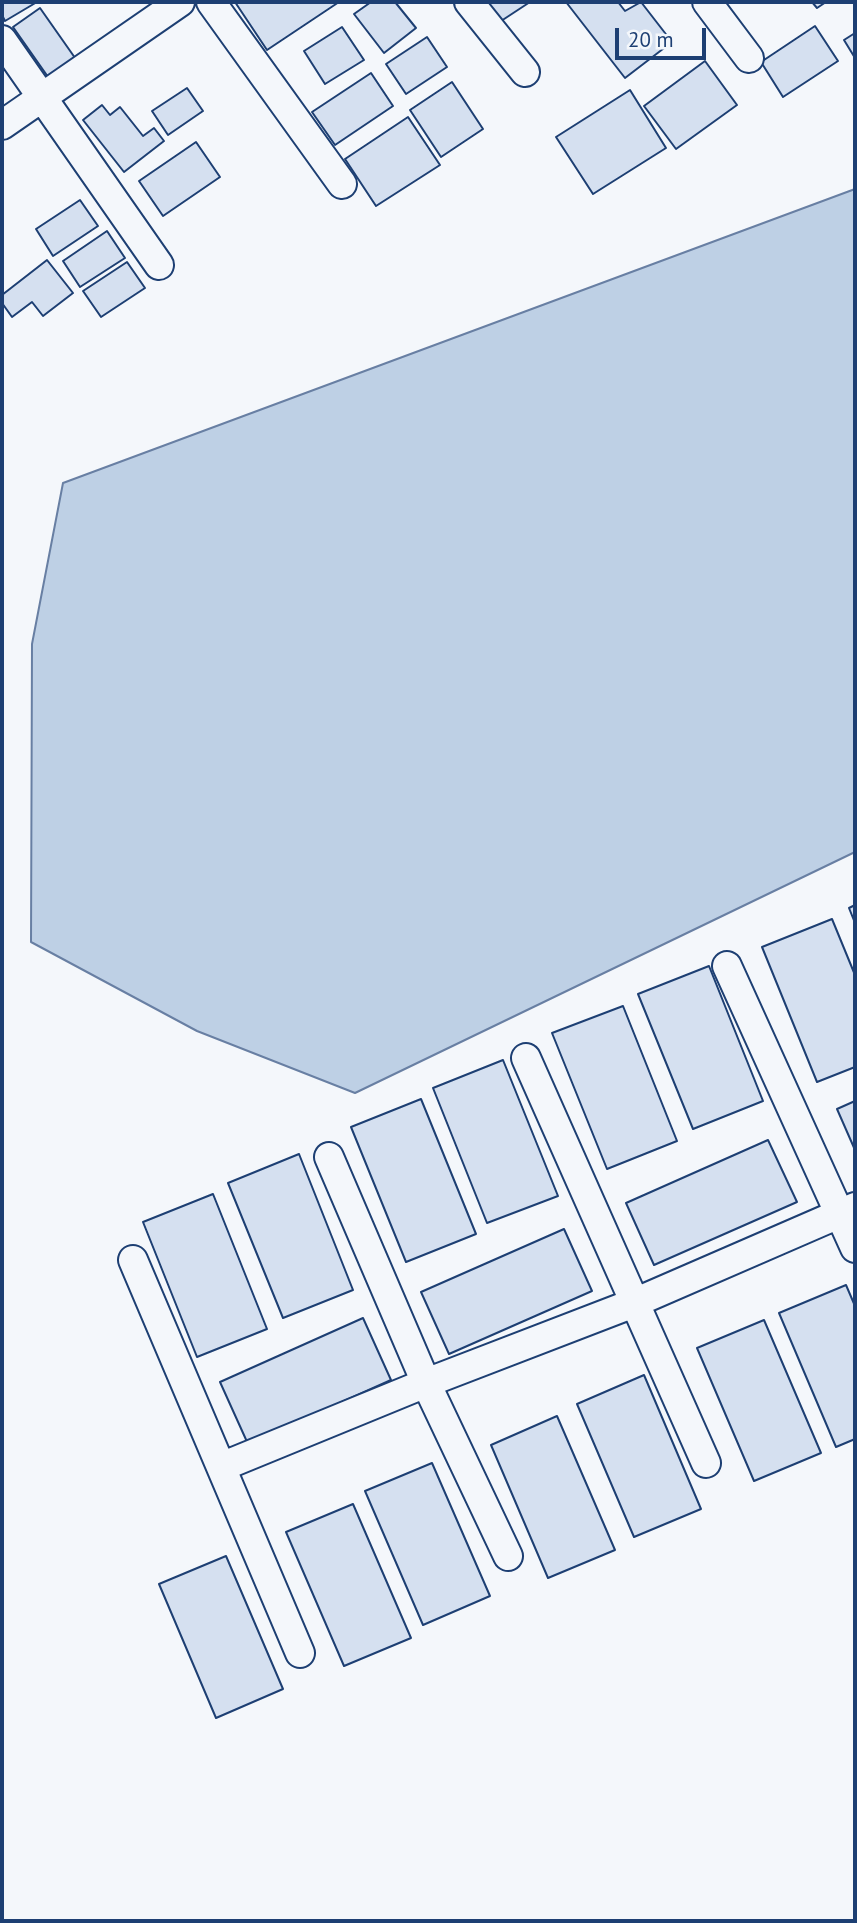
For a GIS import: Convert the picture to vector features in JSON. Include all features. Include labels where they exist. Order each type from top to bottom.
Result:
[{"type":"street","points":[[2,125],[180,2]]},
{"type":"street","points":[[211,2],[342,184]]},
{"type":"street","points":[[470,2],[525,72]]},
{"type":"street","points":[[707,2],[749,58]]},
{"type":"street","points":[[2,40],[159,265]]},
{"type":"street","points":[[727,966],[848,1210],[855,1248]]},
{"type":"street","points":[[526,1058],[706,1463]]},
{"type":"street","points":[[329,1157],[426,1383],[508,1556]]},
{"type":"street","points":[[221,1467],[426,1383],[634,1303],[848,1210]]},
{"type":"street","points":[[133,1260],[300,1653]]},
{"type":"water","points":[[855,189],[855,852],[355,1093],[197,1031],[31,942],[32,644],[63,483]]},
{"type":"building","points":[[2,2],[37,2],[5,21]]},
{"type":"building","points":[[235,2],[339,2],[267,50]]},
{"type":"building","points":[[371,2],[395,2],[416,28],[384,53],[354,14]]},
{"type":"building","points":[[480,2],[530,2],[495,25]]},
{"type":"building","points":[[566,2],[618,2],[625,11],[641,2],[672,42],[625,78]]},
{"type":"building","points":[[812,2],[826,2],[817,8]]},
{"type":"building","points":[[40,8],[80,65],[53,84],[13,27]]},
{"type":"building","points":[[815,26],[838,61],[783,97],[761,62]]},
{"type":"building","points":[[342,27],[364,60],[325,84],[304,51]]},
{"type":"building","points":[[855,33],[855,58],[844,40]]},
{"type":"building","points":[[427,37],[447,67],[406,94],[386,64]]},
{"type":"building","points":[[705,61],[737,105],[676,149],[644,106]]},
{"type":"building","points":[[371,73],[393,106],[335,145],[312,112]]},
{"type":"building","points":[[452,82],[483,129],[441,157],[410,110]]},
{"type":"building","points":[[187,88],[203,111],[168,135],[152,111]]},
{"type":"building","points":[[630,90],[666,148],[593,194],[556,137]]},
{"type":"building","points":[[102,105],[110,115],[120,107],[143,136],[154,128],[164,141],[124,172],[83,120]]},
{"type":"building","points":[[408,117],[440,165],[376,206],[345,159]]},
{"type":"building","points":[[196,142],[220,177],[163,216],[139,181]]},
{"type":"building","points":[[80,200],[98,226],[53,256],[36,229]]},
{"type":"building","points":[[107,231],[125,258],[80,287],[63,261]]},
{"type":"building","points":[[47,260],[73,293],[43,316],[32,302],[12,317],[2,303],[2,295]]},
{"type":"building","points":[[127,262],[145,288],[101,317],[83,291]]},
{"type":"building","points":[[855,905],[855,923],[849,908]]},
{"type":"building","points":[[832,919],[855,975],[855,1067],[817,1082],[762,947]]},
{"type":"building","points":[[709,966],[763,1101],[693,1129],[638,994]]},
{"type":"building","points":[[623,1006],[677,1141],[607,1169],[552,1033]]},
{"type":"building","points":[[503,1060],[558,1196],[487,1223],[433,1088]]},
{"type":"building","points":[[421,1099],[476,1234],[406,1262],[351,1127]]},
{"type":"building","points":[[855,1101],[855,1150],[837,1109]]},
{"type":"building","points":[[768,1140],[797,1202],[654,1265],[626,1203]]},
{"type":"building","points":[[299,1154],[353,1290],[283,1318],[228,1183]]},
{"type":"building","points":[[213,1194],[267,1329],[197,1357],[143,1222]]},
{"type":"building","points":[[564,1229],[592,1291],[449,1354],[421,1292]]},
{"type":"building","points":[[846,1285],[855,1306],[855,1439],[836,1447],[779,1313]]},
{"type":"building","points":[[363,1318],[391,1380],[248,1444],[220,1382]]},
{"type":"building","points":[[764,1320],[821,1453],[754,1481],[697,1348]]},
{"type":"building","points":[[644,1375],[701,1509],[634,1537],[577,1404]]},
{"type":"building","points":[[557,1416],[615,1550],[548,1578],[491,1445]]},
{"type":"building","points":[[432,1463],[490,1596],[423,1625],[365,1491]]},
{"type":"building","points":[[353,1504],[411,1638],[344,1666],[286,1532]]},
{"type":"building","points":[[226,1556],[283,1689],[216,1718],[159,1584]]}]
